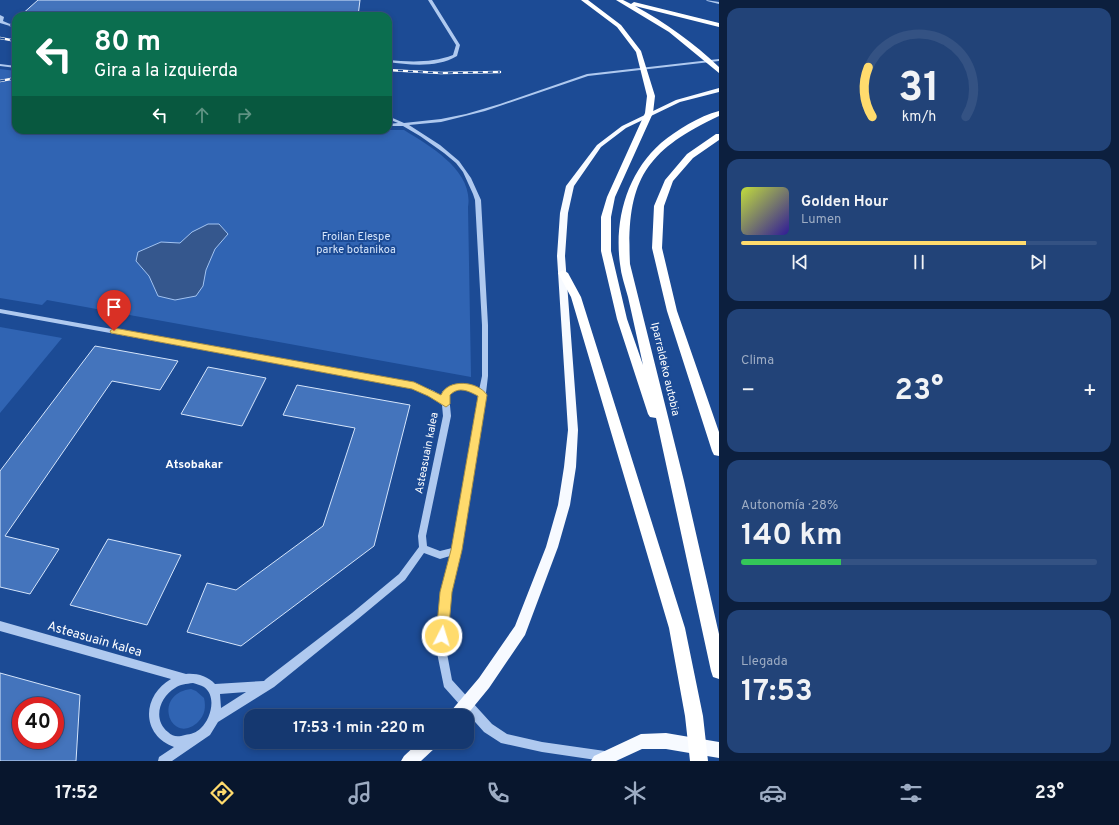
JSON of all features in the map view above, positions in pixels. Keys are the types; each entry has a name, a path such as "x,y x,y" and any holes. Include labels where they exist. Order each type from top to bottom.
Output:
{"highway":[{"path":"584,0 619,26 639,52 651,96 649,113 611,197 606,217 606,251 622,319 677,481"},
{"path":"618,0 719,25"},
{"path":"618,0 664,25 695,49 719,71"},
{"path":"638,0 719,20"},
{"name":"Iparraldeko autobia","path":"719,113 682,131 666,142 644,166 634,183 627,201 623,241 625,264 677,481 719,671"},
{"path":"719,136 690,156 669,180 658,206 657,248 672,311 719,451"},
{"path":"563,273 576,297 677,628 694,716 698,761"}],"main road":[{"path":"462,709 484,683 520,630 552,547 564,506 570,467 573,430 561,256 564,213 570,186 599,146 624,127 678,101 719,90"},
{"path":"603,759 641,742 666,740 719,750"},
{"path":"409,761 423,749"}],"street":[{"path":"392,62 410,64 431,63 455,56 458,45 430,0"},
{"path":"708,0 719,3"},
{"path":"0,16 2,17 1,22 9,26"},
{"path":"392,125 450,119 487,110 575,79 600,72 719,60"},
{"path":"0,62 12,64"},
{"path":"0,65 12,66"},
{"path":"392,118 414,131 453,158 473,184 478,200 486,351 483,395 456,550 446,592 441,648 448,683 488,728 505,739 542,747 573,750 603,759"},
{"name":"Asteasuain kalea","path":"0,311 414,386 431,393 446,404 447,416 422,536 423,548"},
{"path":"446,404 445,394 451,389 460,386 470,388 483,395"},
{"path":"214,718 264,686 355,616 402,577 423,548 434,554 443,556 456,550"},
{"name":"Asteasuain kalea","path":"0,626 183,678 196,677 206,681 214,690"},
{"path":"183,678 167,686 160,695 155,705 154,718 157,728 168,739 176,742 194,739"},
{"path":"163,761 206,731 214,718 217,702 214,690 264,686"}],"green space":[{"name":"Froilan Elespe parke botanikoa","path":"0,69 12,70 12,134 392,134 392,130 404,130 426,144 448,161 464,182 468,194 471,377 47,300 42,305 0,298"},
{"path":"0,327 62,338 0,413"},
{"path":"191,689 196,691 204,698 204,711 198,722 188,728 180,728 173,724 169,717 171,700 179,693"}],"shaded area":[{"path":"208,224 219,224 228,234 215,249 206,270 203,286 196,296 175,300 158,296 149,276 136,261 138,252 161,242 180,243 192,232"}],"building":[{"path":"38,0 360,0 358,12 24,12"},
{"path":"95,346 178,361 160,390 112,381 5,536 59,549 30,594 0,587 0,471"},
{"path":"208,367 266,378 242,426 181,414"},
{"path":"297,385 410,405 374,546 241,646 187,632 207,583 236,590 323,526 355,428 283,415"},
{"path":"108,539 181,555 147,625 70,605"},
{"path":"0,673 80,695 76,761 0,761"}],"railway":[{"path":"0,38 12,40"},
{"path":"392,70 441,73 500,72"},
{"path":"0,81 12,79"}],"district":[{"name":"Atsobakar","path":"194,464"}],"route":[{"path":"114,331 414,386 431,393 446,404 445,394 451,389 460,386 470,388 483,395 456,550 446,592 442,636"}]}
